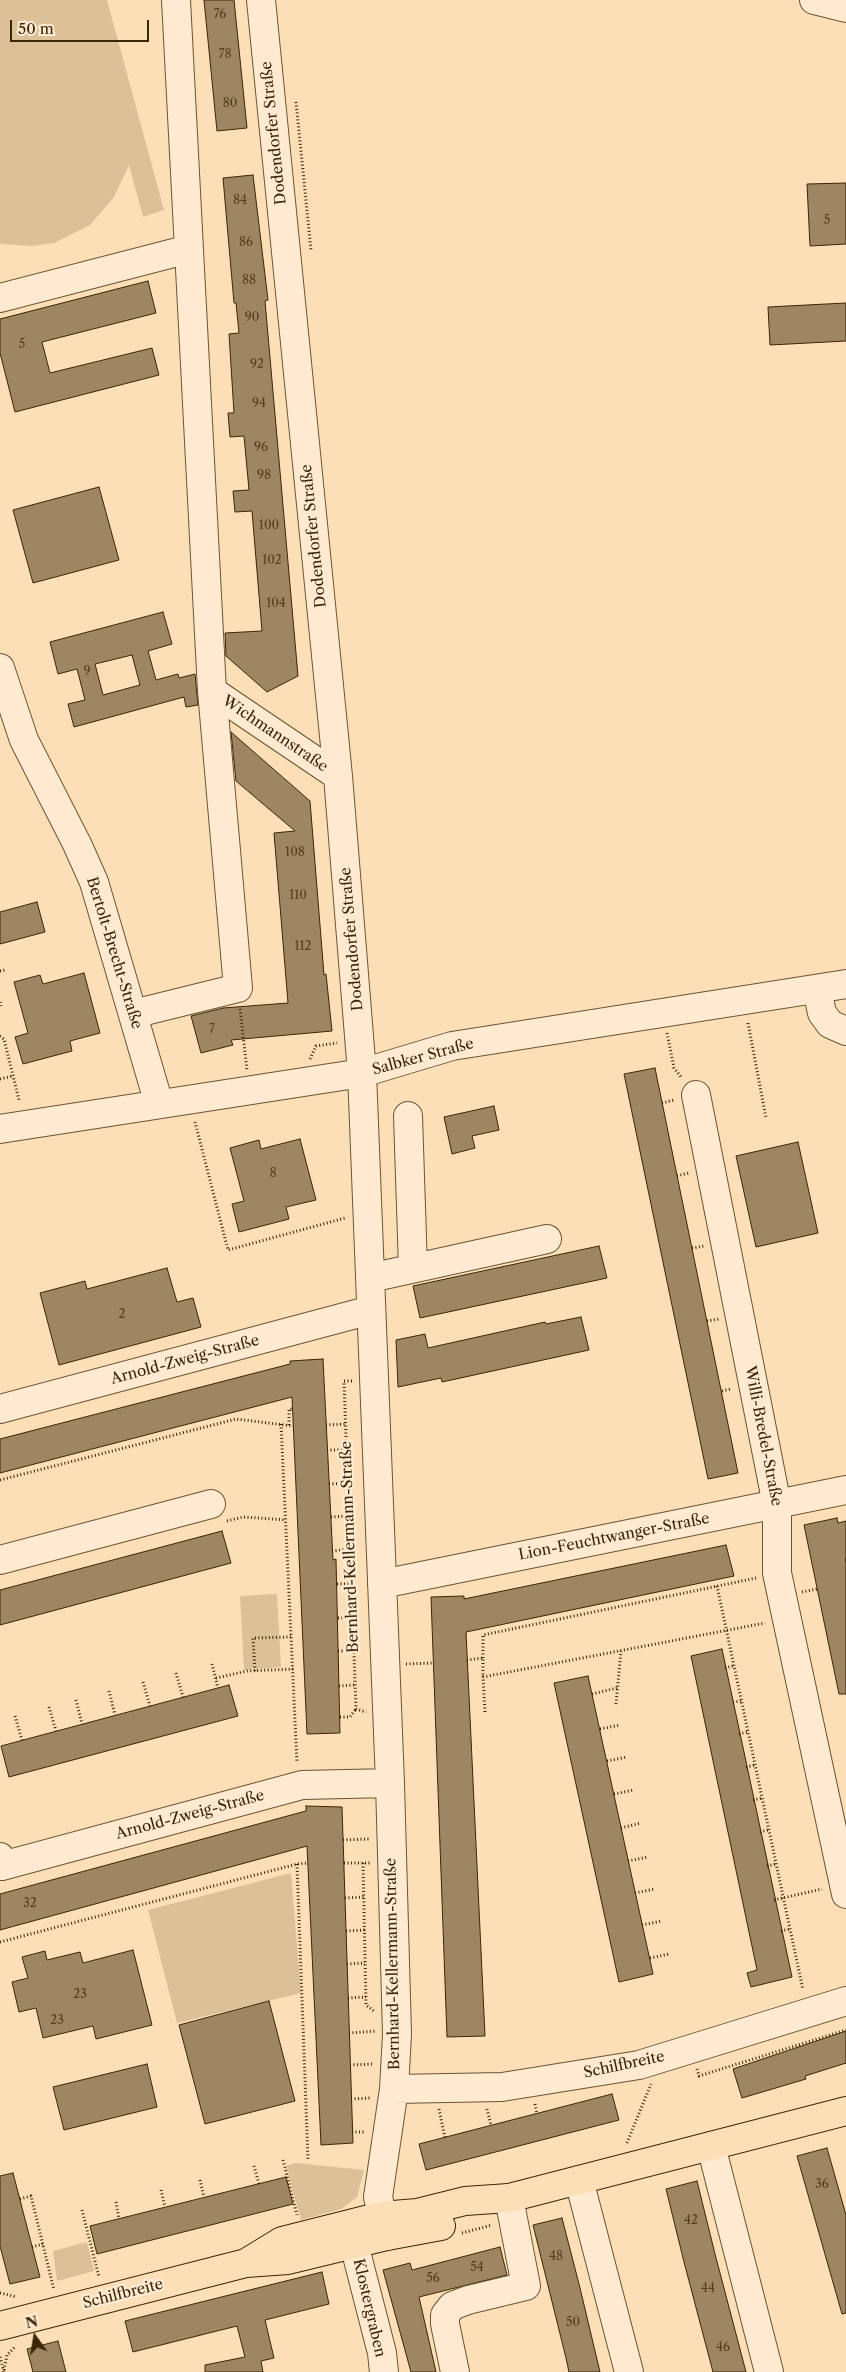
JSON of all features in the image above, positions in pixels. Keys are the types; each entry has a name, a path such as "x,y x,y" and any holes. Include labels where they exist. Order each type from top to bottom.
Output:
{"main road":[{"name":"Schilfbreite","path":"0,2326 246,2263 288,2260 354,2244 384,2226 417,2213 465,2201 509,2198 845,2114"},
{"name":"Schilfbreite","path":"246,2263 282,2241 303,2236 384,2226"}],"street":[{"path":"133,1014 238,988 212,691 176,0"},
{"name":"Dodendorfer Straße","path":"261,0 338,776 362,1073"},
{"path":"814,0 846,8"},
{"path":"0,298 189,249"},
{"name":"Bertolt-Brecht-Straße","path":"0,668 24,740 77,844 94,882 159,1104"},
{"name":"Wichmannstraße","path":"212,691 338,776"},
{"name":"Salbker Straße","path":"0,1129 362,1073 452,1046 846,984"},
{"path":"817,989 822,1013 830,1024 846,1031"},
{"name":"Bernhard-Kellermann-Straße","path":"362,1073 388,1720 397,2034 385,2094 378,2196 384,2226"},
{"name":"Willi-Bredel-Straße","path":"696,1095 777,1505 777,1574 845,1889"},
{"path":"408,1116 413,1268"},
{"path":"370,1278 547,1238"},
{"name":"Arnold-Zweig-Straße","path":"0,1409 371,1310"},
{"name":"Lion-Feuchtwanger-Straße","path":"382,1584 846,1490"},
{"path":"0,1560 211,1504"},
{"name":"Arnold-Zweig-Straße","path":"0,1857 2,1866 298,1786 390,1783"},
{"name":"Schilfbreite","path":"385,2094 502,2087 639,2065 846,2001"},
{"path":"711,2146 769,2372"},
{"path":"579,2180 629,2372"},
{"path":"455,2372 445,2324 445,2315 452,2306 468,2300 526,2286 509,2198"},
{"name":"Klostergraben","path":"354,2244 382,2352 384,2372"}],"path":[{"path":"0,971 5,970"},
{"path":"238,988 248,1075"},
{"path":"748,1019 766,1118"},
{"path":"667,1032 674,1068"},
{"path":"0,1036 4,1039 19,1100"},
{"path":"311,1067 310,1056 316,1046 337,1043"},
{"path":"0,1079 14,1076"},
{"path":"189,1100 228,1250 368,1212"},
{"name":"Bernhard-Kellermann-Straße","path":"356,1709 344,1381 374,1380"},
{"path":"0,1480 236,1419 291,1426 289,1410 292,1409"},
{"path":"281,1424 298,1786"},
{"path":"326,1425 346,1424"},
{"path":"327,1450 346,1450"},
{"path":"329,1484 348,1482"},
{"path":"331,1517 349,1516"},
{"path":"233,1520 243,1517 286,1520"},
{"path":"332,1550 351,1550"},
{"path":"485,1712 483,1635 777,1574"},
{"path":"337,1584 352,1584"},
{"path":"716,1586 808,2013"},
{"path":"338,1618 353,1617"},
{"path":"483,1677 786,1620"},
{"path":"255,1671 253,1638 291,1636"},
{"path":"338,1651 354,1651"},
{"path":"616,1704 621,1651"},
{"path":"467,1660 483,1658"},
{"path":"212,1664 218,1688"},
{"path":"725,1668 733,1666"},
{"path":"216,1678 255,1671 293,1670"},
{"path":"176,1673 183,1697"},
{"path":"143,1682 150,1706"},
{"path":"339,1686 355,1685"},
{"path":"592,1694 617,1688"},
{"path":"108,1691 115,1715"},
{"path":"76,1700 82,1724"},
{"path":"733,1702 741,1701"},
{"path":"49,1707 56,1731"},
{"path":"340,1717 350,1717 356,1709 388,1720"},
{"path":"15,1716 22,1740"},
{"path":"600,1729 620,1725"},
{"path":"739,1734 748,1732"},
{"path":"607,1761 627,1757"},
{"path":"746,1767 754,1765"},
{"path":"614,1794 634,1790"},
{"path":"753,1800 762,1798"},
{"path":"621,1828 641,1823"},
{"path":"760,1832 768,1830"},
{"path":"628,1861 648,1856"},
{"path":"0,1942 297,1864 308,1863"},
{"path":"363,1863 366,2005 381,2017"},
{"path":"297,1864 308,2160"},
{"path":"767,1866 776,1864"},
{"path":"635,1893 655,1889"},
{"path":"774,1900 845,1889"},
{"path":"345,1898 364,1897"},
{"path":"642,1925 662,1921"},
{"path":"781,1931 790,1929"},
{"path":"346,1931 365,1930"},
{"path":"650,1958 669,1954"},
{"path":"347,1964 365,1963"},
{"path":"348,1998 366,1997"},
{"path":"697,2068 699,2076 846,2030"},
{"path":"349,2032 382,2031"},
{"path":"626,2146 661,2058"},
{"path":"350,2065 380,2064"},
{"path":"351,2099 385,2094"},
{"path":"485,2100 491,2125"},
{"path":"438,2102 445,2138"},
{"path":"352,2132 372,2131"},
{"path":"283,2160 303,2236"},
{"path":"254,2166 259,2184"},
{"path":"200,2180 204,2197"},
{"path":"161,2190 165,2207"},
{"path":"20,2199 31,2196 54,2290"},
{"path":"116,2202 120,2219"},
{"path":"82,2210 99,2277"},
{"path":"32,2247 43,2244"},
{"path":"0,2293 11,2297 23,2297"},
{"path":"4,2371 7,2354 19,2344"},
{"path":"0,2357 4,2371"}],"shaded area":[{"path":"0,0 107,0 164,210 143,217 129,165 114,197 90,225 54,243 33,246 0,244"},
{"path":"277,1594 281,1667 244,1670 240,1596"},
{"path":"291,1873 301,1993 177,2023 148,1910"},
{"path":"296,2163 364,2170 357,2197 341,2209 301,2220 286,2166"},
{"path":"87,2242 94,2271 57,2281 53,2251"}],"building":[{"path":"204,0 234,0 247,128 217,131"},
{"path":"253,175 268,300 265,301 298,676 267,692 226,656 225,633 262,631 252,511 235,512 233,491 249,490 244,436 230,437 228,413 234,413 229,334 239,333 236,303 234,303 223,178"},
{"path":"846,183 846,244 810,246 807,184"},
{"path":"148,281 156,313 42,342 50,373 152,348 159,375 15,412 0,353 0,319"},
{"path":"846,303 846,341 770,345 768,307"},
{"path":"99,487 119,560 33,583 13,510"},
{"path":"163,612 172,644 148,651 156,680 178,674 179,678 195,674 198,705 186,707 184,697 74,727 68,704 85,700 77,669 58,674 50,642","holes":["132,655 140,685 103,695 95,664"]},
{"path":"231,732 310,801 324,975 326,974 332,1031 231,1040 233,1045 201,1053 191,1016 223,1008 288,1003 274,833 295,831 236,781"},
{"path":"37,902 45,932 0,944 0,912"},
{"path":"84,973 100,1033 70,1041 72,1051 23,1064 15,1037 28,1033 14,982 40,975 43,984"},
{"path":"655,1068 738,1473 708,1479 624,1074"},
{"path":"494,1106 499,1130 472,1136 475,1148 452,1154 444,1117"},
{"path":"300,1139 316,1200 286,1207 289,1219 239,1232 232,1204 244,1201 230,1148 259,1140 261,1149"},
{"path":"798,1142 818,1233 756,1247 736,1156"},
{"path":"599,1246 607,1278 420,1318 413,1286"},
{"path":"167,1268 177,1302 193,1298 201,1327 59,1365 40,1293 85,1281 87,1289"},
{"path":"581,1317 589,1350 442,1382 441,1378 398,1387 396,1340 425,1334 428,1348 545,1322 546,1324"},
{"path":"323,1359 333,1560 336,1559 340,1733 307,1734 292,1397 0,1473 0,1439 290,1364 290,1361"},
{"path":"837,1518 838,1523 846,1521 846,1694 839,1694 804,1525"},
{"path":"222,1531 231,1563 0,1625 0,1590"},
{"path":"726,1545 734,1576 466,1632 485,2036 447,2037 431,1597 464,1596 464,1599"},
{"path":"722,1649 792,1977 751,1987 747,1973 757,1970 691,1656"},
{"path":"588,1676 653,1974 619,1982 554,1683"},
{"path":"229,1685 238,1716 9,1777 1,1746"},
{"path":"306,1806 342,1807 353,2143 321,2145 307,1846 0,1930 0,1894 306,1811"},
{"path":"133,1950 152,2025 96,2039 93,2026 43,2038 36,2008 19,2012 12,1982 28,1978 22,1957 45,1951 47,1960 80,1952 83,1963"},
{"path":"269,2001 295,2101 205,2124 179,2025"},
{"path":"846,2031 846,2063 805,2076 806,2079 742,2098 733,2069"},
{"path":"147,2064 157,2107 64,2130 53,2087"},
{"path":"612,2094 619,2120 426,2170 419,2144"},
{"path":"827,2148 846,2215 846,2313 842,2314 797,2156"},
{"path":"13,2173 40,2277 10,2284 0,2246 0,2176"},
{"path":"286,2177 293,2204 97,2254 90,2226"},
{"path":"697,2181 746,2372 713,2372 684,2262 666,2189"},
{"path":"562,2218 600,2372 569,2372 533,2225"},
{"path":"500,2247 507,2275 419,2297 436,2372 411,2372 383,2270 410,2263 412,2270"},
{"path":"322,2272 329,2304 265,2320 274,2358 261,2361 263,2372 205,2372 205,2365 245,2357 237,2326 133,2352 125,2321"},
{"path":"58,2341 66,2372 33,2372 27,2349"}]}
